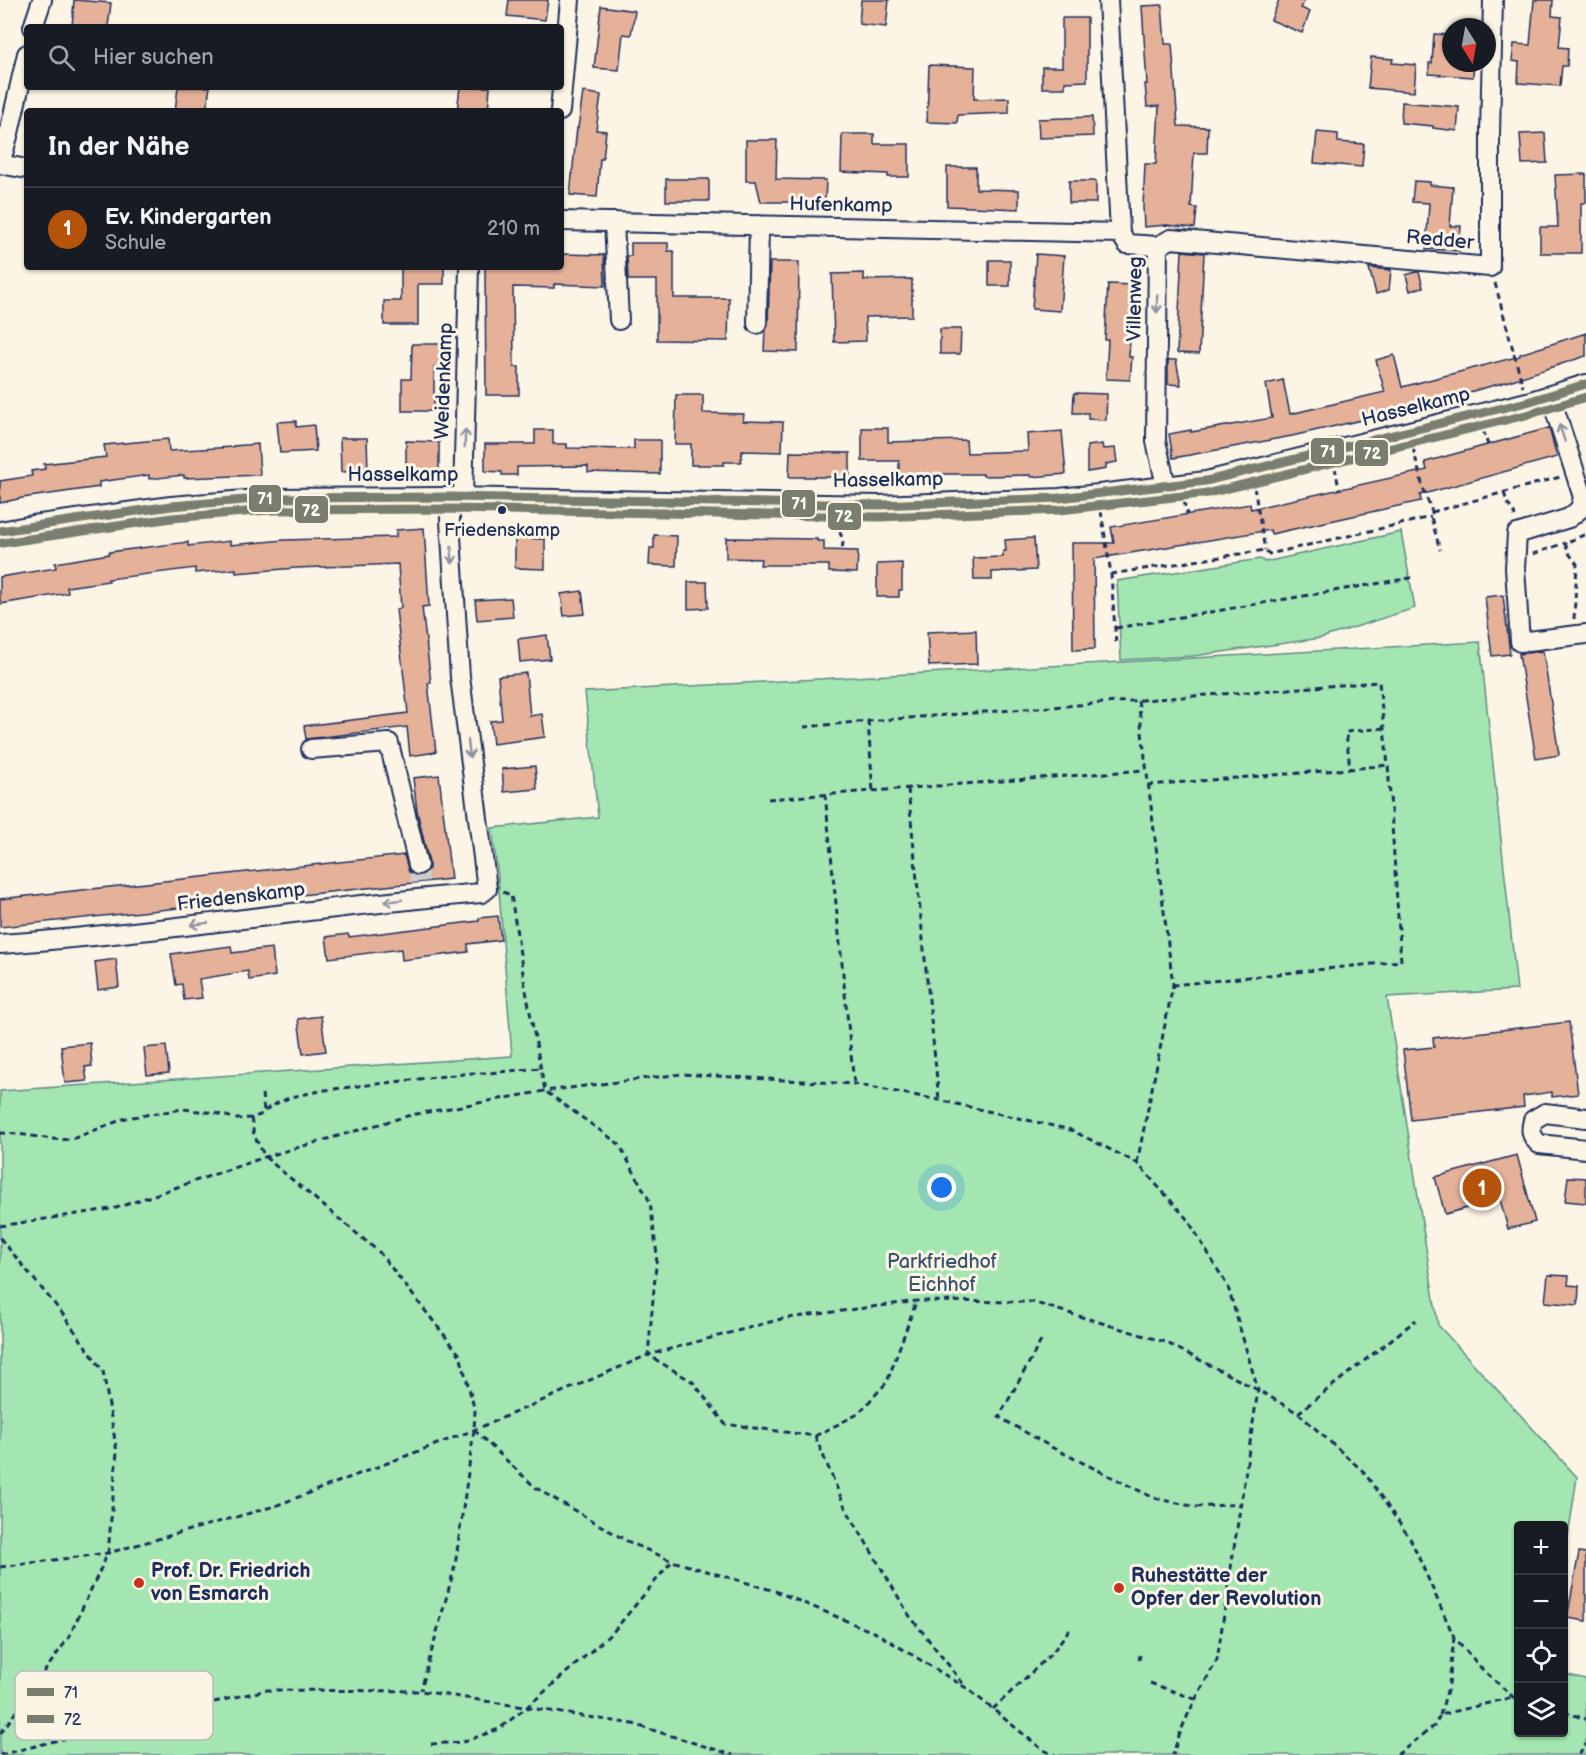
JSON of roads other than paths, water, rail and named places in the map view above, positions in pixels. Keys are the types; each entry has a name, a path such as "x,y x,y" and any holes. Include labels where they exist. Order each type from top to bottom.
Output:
{"street":[{"path":"34,24 42,0"},
{"path":"564,67 570,0"},
{"name":"Villenweg","path":"1108,0 1120,234 1127,244 1158,246 1156,441 1166,486"},
{"name":"Redder","path":"1158,246 1171,239 1490,267 1493,0"},
{"path":"24,67 0,164 24,168"},
{"path":"560,108 562,90"},
{"name":"Hufenkamp","path":"564,221 1120,234"},
{"path":"614,222 619,320"},
{"path":"757,324 759,225"},
{"name":"Weidenkamp","path":"457,497 469,270"},
{"name":"Hasselkamp","path":"0,531 171,506 268,498 457,497 879,505 1059,498 1206,482 1527,402 1586,384"},
{"path":"1550,395 1583,497 1580,509 1569,518 1517,534 1515,568 1520,642 1579,635"},
{"name":"Friedenskamp","path":"0,944 84,938 420,882 482,893 487,890 460,677 450,521 457,497"},
{"path":"311,749 389,743 420,882"},
{"path":"1586,1118 1545,1113 1533,1120 1530,1131 1539,1144 1586,1149"}],"tunnel":[{"path":"418,865 420,882"}],"place":[{"name":"Friedenskamp","path":"502,510"},
{"name":"Ev. Kindergarten","path":"1482,1188"},
{"name":"Prof. Dr. Friedrich von Esmarch","path":"139,1583"},
{"name":"Ruhestätte der Opfer der Revolution","path":"1119,1588"}],"park label":[{"name":"Parkfriedhof Eichhof","path":"942,1274"}]}
